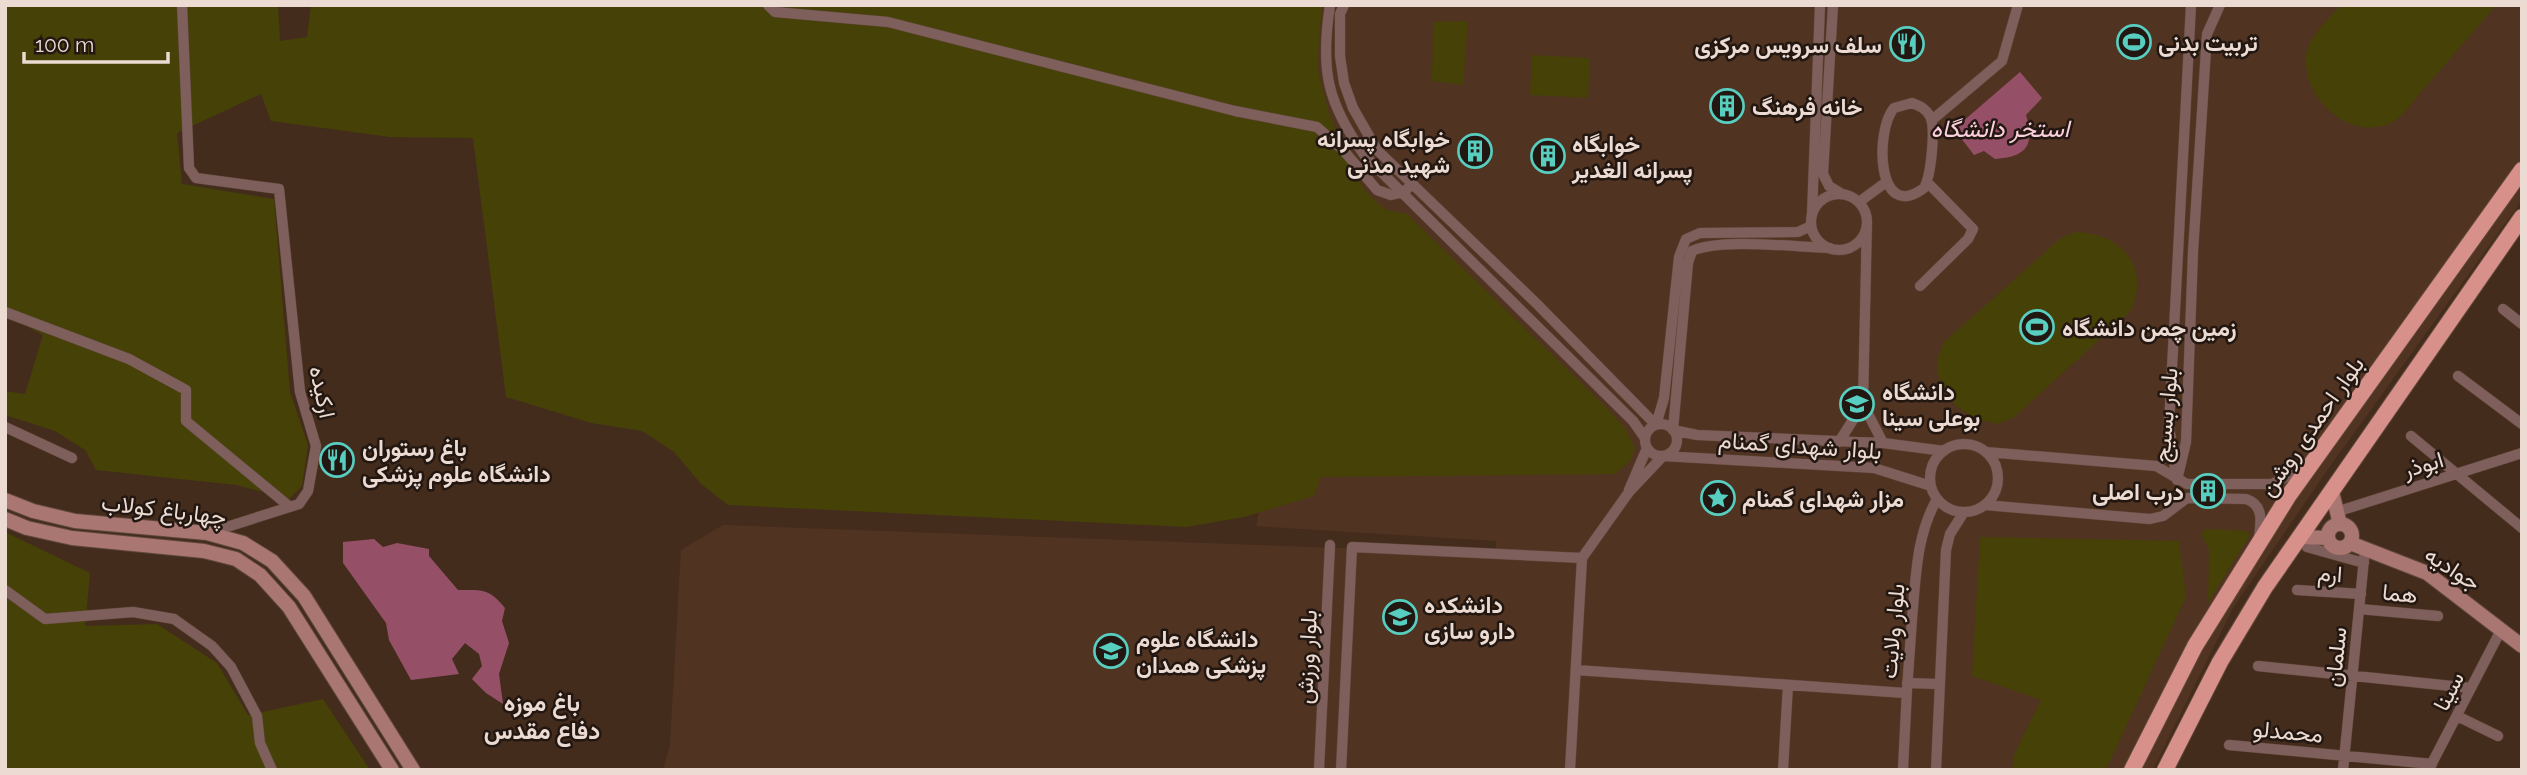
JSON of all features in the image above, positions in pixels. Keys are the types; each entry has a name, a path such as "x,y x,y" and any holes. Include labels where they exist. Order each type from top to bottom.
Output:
{"highway":[{"name":"بلوار احمدی روشن","path":"2157,721 2195,646 2259,542 2496,202 2522,170"},
{"path":"2167,770 2178,742 2226,651 2304,542 2332,492 2522,217"},
{"path":"2435,292 2453,292 2459,296 2458,310"},
{"path":"2132,770 2157,721"},
{"path":"2139,770 2157,721"}],"main road":[{"path":"2332,492 2338,518 2349,529 2350,543"},
{"name":"چهارباغ کولاب","path":"5,500 33,511 75,521 207,533 243,543 272,561 304,596 413,770"},
{"path":"2304,542 2328,538 2338,518"},
{"name":"چهارباغ کولاب","path":"5,519 27,528 72,538 204,551 236,559 260,575 289,607 392,770"},
{"name":"جوادیه","path":"2328,538 2330,543 2340,548 2350,543 2365,556 2427,573 2522,646"}],"street":[{"name":"ارکیده","path":"182,5 189,169 197,177 279,189 300,392 316,446 309,491 299,504 290,507"},
{"path":"768,5 775,12 888,22 1236,111 1317,127 1344,151 1377,190 1391,195 1408,188"},
{"path":"1330,5 1325,54 1329,89 1342,124 1365,156 1408,188 1656,425"},
{"path":"1343,5 1340,14 1340,56 1353,108 1377,150 1408,188 1633,421 1654,455 1663,456"},
{"path":"1820,5 1811,226 1817,240 1830,248"},
{"path":"1833,5 1823,174 1829,186 1859,202 1867,220 1863,404 1883,443"},
{"path":"1932,120 2002,61 2018,5"},
{"name":"بلوار بسیج","path":"2177,480 2169,425 2191,5"},
{"name":"بلوار بسیج","path":"2177,480 2186,442 2193,252 2207,34 2220,5"},
{"path":"1912,103 1923,108 1932,120 1927,182 1918,192 1904,194 1892,190 1885,183 1882,173 1888,114 1902,104 1912,103"},
{"path":"1920,286 1968,239 1973,229 1927,182"},
{"path":"1859,202 1885,183"},
{"path":"1812,214 1823,198 1842,194"},
{"path":"1570,770 1582,558 1629,492 1663,456 1675,448 1676,439 1672,430 1688,262 1692,251 1701,247 1743,245 1839,250 1856,244 1866,229 1867,220"},
{"path":"1656,425 1664,398 1679,257 1686,239 1700,233 1798,232 1811,226"},
{"path":"2503,309 2522,324"},
{"path":"5,312 129,359 170,379 186,390 186,421 290,507"},
{"path":"2458,376 2522,424"},
{"path":"1839,442 1863,404"},
{"path":"1629,492 1649,430 1656,425 1665,425 1672,430"},
{"path":"5,428 72,458"},
{"name":"بلوار شهدای گمنام","path":"1672,430 1697,435 1883,443 1944,451"},
{"path":"2411,436 2522,528"},
{"path":"2259,542 2259,510 2253,501 2246,499 2187,498 2163,516 2150,519 1984,505 1964,512 1945,506 1937,499 1931,486 1931,470 1944,451 1968,444 1986,452 2156,466 2165,469 2177,480 2228,485 2272,484 2297,473 2319,453"},
{"path":"1984,505 1994,494 1998,483 1997,472 1986,452"},
{"name":"ابوذر","path":"2338,518 2522,453"},
{"name":"بلوار شهدای گمنام","path":"1663,456 1874,468 1931,486"},
{"name":"بلوار ولایت","path":"1903,770 1906,687 1919,546 1925,521 1937,499"},
{"path":"207,533 290,507"},
{"name":"بلوار ولایت","path":"1936,770 1946,550 1950,534 1964,512"},
{"path":"2304,542 2365,556"},
{"name":"بلوار ورزش","path":"1318,770 1331,545"},
{"name":"بلوار ورزش","path":"1341,770 1352,547 1582,558"},
{"name":"سلمان","path":"2343,770 2365,556"},
{"path":"5,590 37,616 56,619 133,612 174,619 212,646 231,667 257,716 260,743 272,770"},
{"name":"ارم","path":"2297,590 2361,594"},
{"name":"هما","path":"2359,609 2438,616"},
{"name":"سینا","path":"2430,767 2501,630"},
{"path":"2258,666 2471,688"},
{"path":"1576,670 1788,685 1906,687 1938,684"},
{"path":"1783,770 1788,685"},
{"path":"2457,716 2498,736"},
{"name":"محمدلو","path":"2228,745 2430,767"}],"shaded area":[{"path":"5,5 278,5 280,41 307,37 311,5 1322,5 1317,67 1328,109 1344,151 1365,191 1386,210 1407,214 1603,404 1625,428 1635,448 1630,461 1615,474 1321,477 1314,496 1244,517 1186,527 728,505 701,484 674,452 642,431 591,423 506,397 473,138 390,137 271,121 261,94 177,133 182,184 274,199 290,392 308,445 302,486 289,499 236,485 96,470 85,450 55,431 5,415 5,391 25,394 43,335 5,315"},
{"name":"دانشگاه بوعلی سینا","path":"1131,5 2522,5 2522,200 2326,472 2233,608 2153,770 663,770 670,745 681,550 723,525 1496,554 1496,541 1256,526 1269,463"},
{"path":"2341,5 2496,5 2405,112 2393,122 2378,127 2362,127 2333,114 2322,103 2307,74 2306,58 2310,43"},
{"path":"1468,21 1463,85 1432,81 1433,22"},
{"path":"1532,55 1590,58 1588,98 1530,95"},
{"name":"زمین چمن دانشگاه","path":"2075,232 2106,239 2128,256 2137,281 2136,296 2130,312 2014,417 1998,424 1975,419 1956,406 1944,391 1937,371 1938,357 1944,342 2061,238"},
{"path":"2206,529 2247,531 2250,535 2208,603 2209,550 2201,534"},
{"path":"5,532 90,573 85,626 157,624 217,663 248,715 323,699 370,770 5,770"},
{"path":"1980,537 2179,541 2186,597 2106,770 2012,770 2014,755 2041,700 1972,676"}],"water":[{"name":"استخر دانشگاه","path":"2020,72 2042,98 2026,115 2029,142 2026,148 2015,156 2006,158 1995,159 1984,151 1974,155 1954,129"},
{"path":"374,539 383,547 397,543 429,549 429,556 458,590 484,592 505,608 502,621 509,643 499,674 503,704 486,693 472,679 482,666 479,654 465,643 452,659 459,674 411,680 389,640 386,623 343,563 343,542"}],"place":[{"name":"تربیت بدنی","path":"2134,42"},
{"name":"سلف سرویس مرکزی","path":"1907,44"},
{"name":"خانه فرهنگ","path":"1727,106"},
{"name":"خوابگاه پسرانه شهید مدنی","path":"1475,151"},
{"name":"خوابگاه پسرانه الغدیر","path":"1548,156"},
{"name":"زمین چمن دانشگاه","path":"2037,327"},
{"name":"دانشگاه بوعلی سینا","path":"1857,404"},
{"name":"باغ رستوران دانشگاه علوم پزشکی","path":"337,460"},
{"name":"درب اصلی","path":"2208,491"},
{"name":"مزار شهدای گمنام","path":"1718,498"},
{"name":"دانشکده دارو سازی","path":"1400,617"},
{"name":"دانشگاه علوم پزشکی همدان","path":"1111,651"}],"district":[{"name":"باغ موزه دفاع مقدس","path":"542,716"}]}
